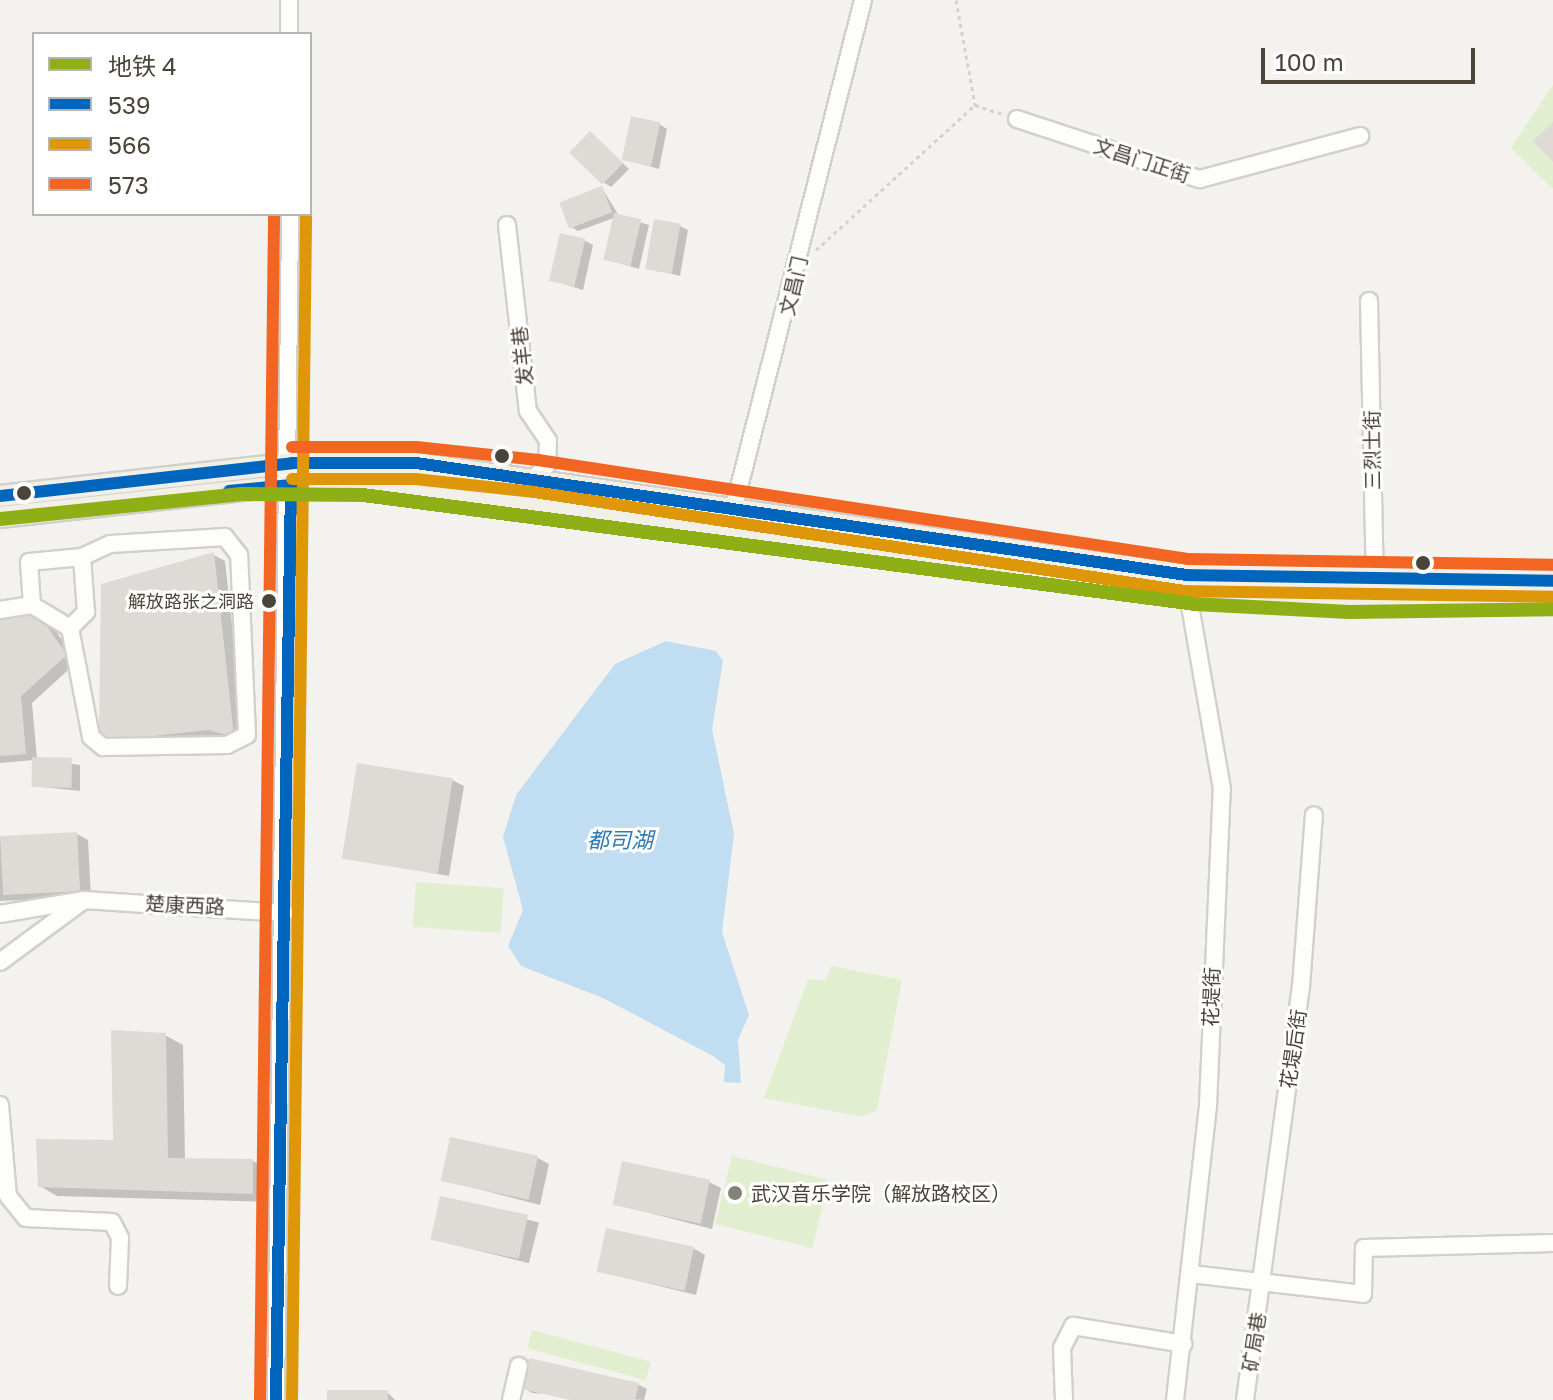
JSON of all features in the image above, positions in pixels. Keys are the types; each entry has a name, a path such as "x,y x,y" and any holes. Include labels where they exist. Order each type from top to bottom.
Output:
{"main road":[{"path":"0,496 292,463 416,463 536,476 1187,575 1375,590 1553,599"},
{"path":"0,517 291,485 463,487 1188,594 1375,590 1553,581"}],"street":[{"path":"289,0 289,32"},
{"name":"文昌门","path":"734,507 796,274 843,63 863,0"},
{"name":"文昌门正街","path":"1017,119 1200,179 1360,136"},
{"path":"276,1400 292,463 290,216"},
{"name":"发羊巷","path":"507,225 528,411 548,441 547,465 536,476"},
{"name":"三烈士街","path":"1369,301 1375,590"},
{"path":"0,610 32,605 70,628 91,737 103,747 227,745 247,735 239,555 225,537 110,544 82,557 29,562 32,605"},
{"path":"70,628 91,611 82,557"},
{"name":"花堤街","path":"1175,1400 1184,1344 1208,1105 1222,789 1188,594"},
{"name":"花堤后街","path":"1264,1283 1301,987 1314,815"},
{"path":"0,962 84,900"},
{"name":"楚康西路","path":"0,914 84,900 285,913"},
{"path":"0,1105 8,1196 26,1218 112,1222 120,1238 118,1286"},
{"path":"1191,1274 1363,1294 1364,1248 1553,1243"},
{"name":"矿局巷","path":"1245,1400 1264,1283"},
{"path":"1064,1400 1062,1348 1073,1326 1184,1344"},
{"path":"511,1400 519,1366"}],"path":[{"path":"956,0 975,105"},
{"path":"975,105 1017,119"},
{"path":"796,274 905,161 975,105"}],"green space":[{"path":"1553,85 1553,189 1511,148"},
{"path":"416,882 504,888 501,933 413,927"},
{"path":"832,966 902,980 877,1110 862,1117 764,1098 808,979 825,981"},
{"path":"732,1156 829,1180 812,1248 715,1224"},
{"path":"532,1330 651,1362 646,1380 527,1348"}],"water":[{"name":"都司湖","path":"666,641 716,651 723,661 712,729 734,834 722,932 749,1015 738,1040 741,1083 724,1082 725,1065 713,1056 603,998 521,966 508,946 523,910 503,837 516,795 615,664"}],"building":[{"path":"631,116 660,122 651,166 622,160"},
{"path":"1553,122 1553,162 1533,141"},
{"path":"590,131 623,163 602,185 569,153"},
{"path":"602,186 612,212 569,229 559,202"},
{"path":"614,213 641,219 630,266 603,260"},
{"path":"654,219 681,224 672,274 645,269"},
{"path":"560,233 585,239 574,287 549,281"},
{"path":"214,552 234,737 208,730 106,741 99,731 101,584"},
{"path":"37,612 67,655 21,696 26,754 0,756 0,616"},
{"path":"32,757 72,758 71,788 31,787"},
{"path":"357,763 453,778 438,874 342,859"},
{"path":"77,832 80,891 3,895 0,836"},
{"path":"111,1030 166,1033 168,1158 253,1159 253,1194 38,1187 36,1139 113,1140"},
{"path":"450,1137 538,1156 529,1200 441,1181"},
{"path":"622,1161 710,1180 701,1224 613,1205"},
{"path":"440,1196 528,1215 519,1259 431,1240"},
{"path":"606,1228 694,1247 685,1291 597,1272"},
{"path":"529,1358 639,1383 635,1400 570,1400 522,1389"},
{"path":"327,1390 388,1390 388,1400 327,1400"}],"metro line":[{"name":"4","path":"0,519 242,494 363,495 1195,604 1349,612 1553,609"}],"transit line":[{"name":"573","path":"260,1400 274,216"},
{"name":"566","path":"292,1400 306,216"},
{"name":"573","path":"292,447 416,447 538,460 1188,559 1553,565"},
{"name":"539","path":"0,496 292,463 416,463 1187,575 1553,581"},
{"name":"566","path":"292,479 415,479 534,492 1185,591 1553,597"},
{"name":"539","path":"229,491 291,485 276,1400"}],"place":[{"name":"解放路张之洞路","path":"269,601"},
{"name":"武汉音乐学院（解放路校区）","path":"735,1193"}]}
